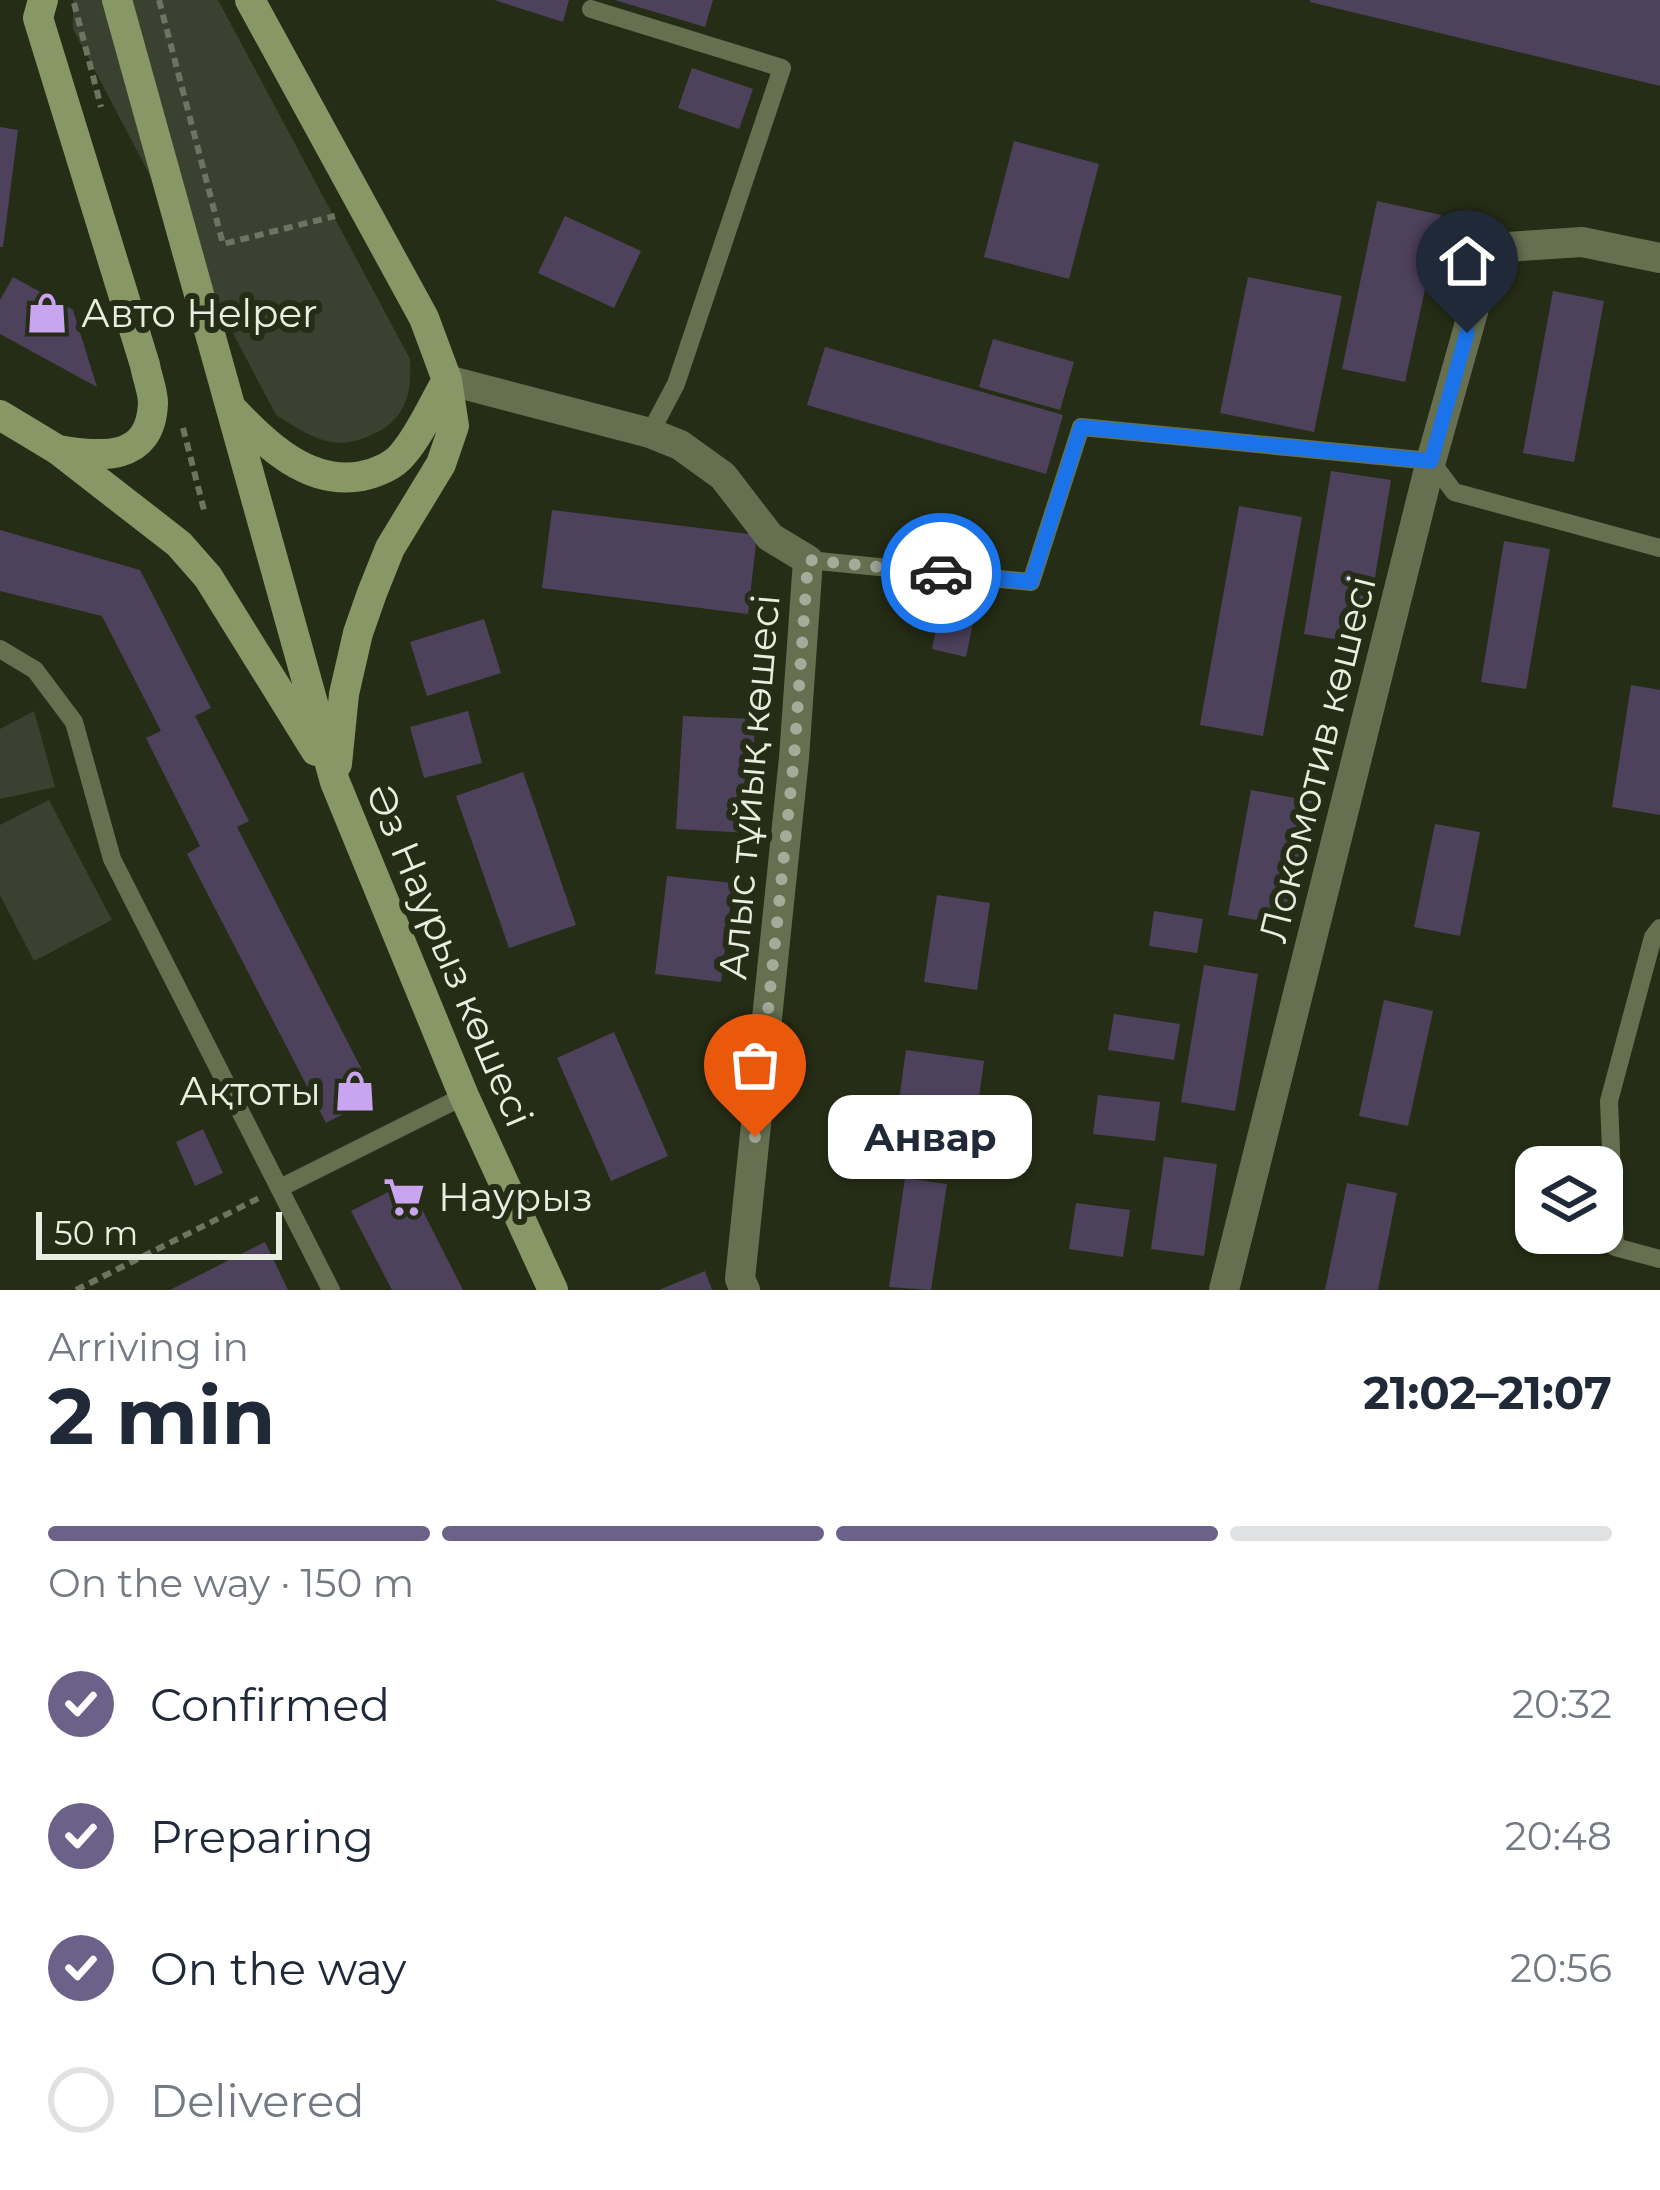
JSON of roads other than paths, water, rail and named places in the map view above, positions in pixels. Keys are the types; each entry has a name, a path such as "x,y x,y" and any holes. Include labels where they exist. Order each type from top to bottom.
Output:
{"street":[{"path":"43,0 38,18 153,402 146,432 132,447 101,457 58,450"},
{"path":"117,0 335,782"},
{"path":"250,0 424,318 447,380 454,426 441,464 390,548 358,633 344,694 335,782"},
{"name":"Локомотив көшесі","path":"1224,1290 1431,461 1491,248 1582,242 1660,258"},
{"path":"230,407 280,453 318,476 345,479 373,474 401,458 447,380"},
{"name":"Алыс тұйық көшесі","path":"447,380 680,445 723,476 770,537 808,560 794,758 740,1279 745,1290"},
{"path":"0,415 58,450 179,544 208,577 335,782"},
{"name":"Әз Наурыз көшесі","path":"335,782 464,1096 553,1290"}],"lane":[{"path":"591,9 782,68 676,384 650,433"},
{"path":"808,560 1031,582 1081,427 1431,461 1454,492 1660,548"},
{"path":"0,649 35,670 74,722 112,859 331,1290"},
{"path":"1660,928 1653,937 1609,1101 1615,1247 1660,1259"},
{"path":"280,1188 464,1096"}],"place":[{"name":"Авто Helper","path":"47,313"},
{"name":"Ақтоты","path":"355,1091"},
{"name":"Анвар","path":"755,1137"},
{"name":"Наурыз","path":"404,1197"}]}
